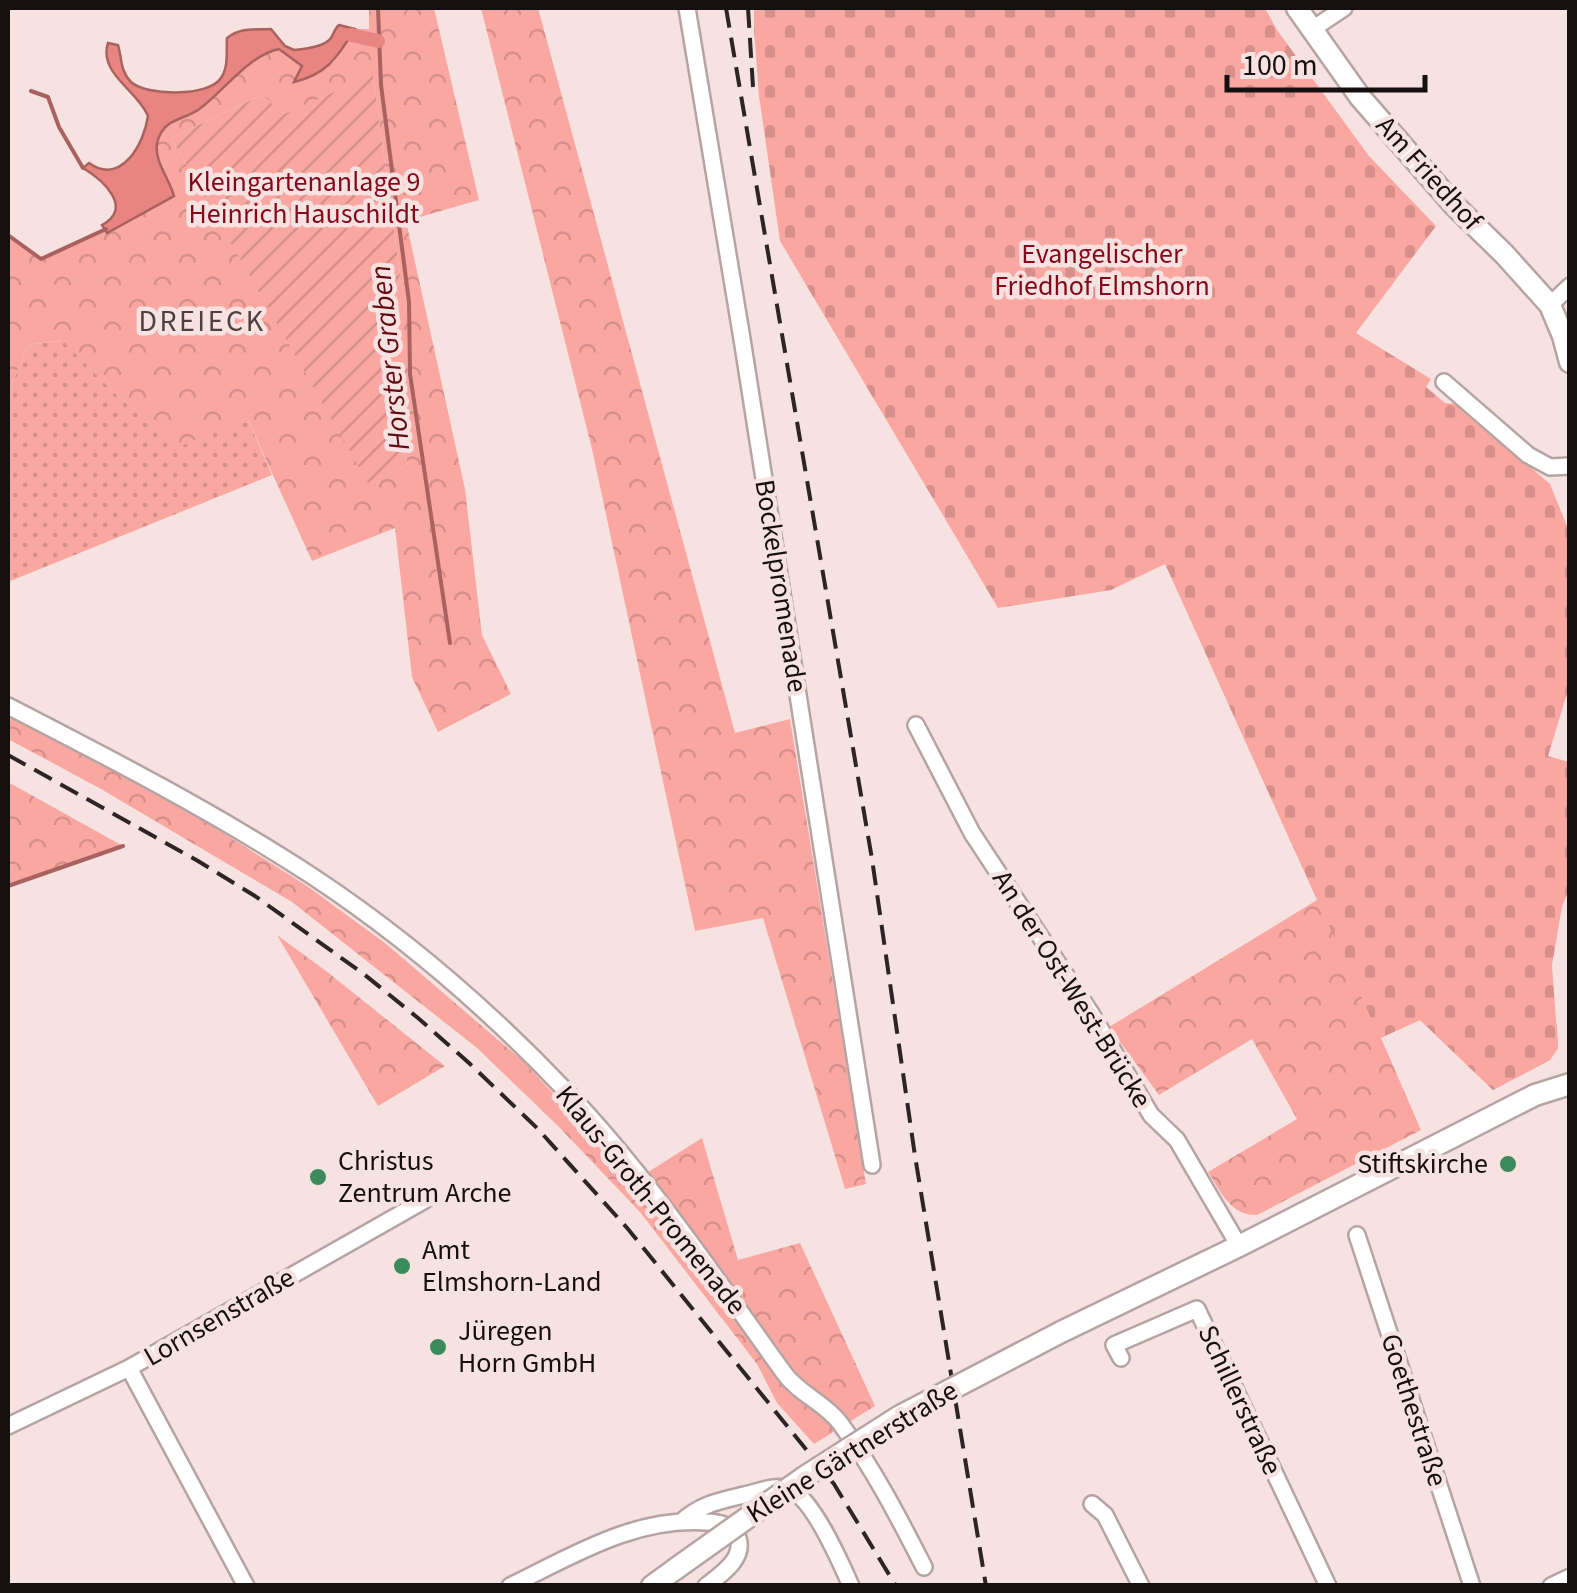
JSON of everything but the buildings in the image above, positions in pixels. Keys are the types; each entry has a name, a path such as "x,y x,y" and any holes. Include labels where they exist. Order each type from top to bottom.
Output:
{"main road":[{"name":"Am Friedhof","path":"1298,8 1372,112 1550,305 1570,362"},
{"path":"1239,1246 1535,1095 1570,1084"},
{"name":"Kleine Gärtnerstraße","path":"652,1586 806,1476 900,1416 1239,1246"}],"street":[{"name":"Bockelpromenade","path":"687,8 872,1165"},
{"path":"1311,30 1344,8"},
{"path":"1550,305 1570,286"},
{"path":"1444,382 1528,455 1550,467 1570,466"},
{"name":"Klaus-Groth-Promenade","path":"8,706 208,811 314,877 490,1016 569,1094 621,1153 792,1385 837,1419 888,1496 924,1567"},
{"name":"An der Ost-West-Brücke","path":"916,724 972,834 1092,1015 1150,1115 1177,1140 1239,1246"},
{"name":"Lornsenstraße","path":"8,1426 130,1368 425,1200"},
{"name":"Goethestraße","path":"1357,1235 1472,1586"},
{"name":"Schillerstraße","path":"1121,1358 1114,1345 1197,1309 1328,1586"},
{"path":"130,1368 246,1586"},
{"path":"681,1522 694,1510 717,1500 786,1488 796,1492 826,1532 851,1586"},
{"path":"725,1526 742,1496"},
{"path":"1092,1504 1106,1515 1141,1586"},
{"path":"510,1586 618,1535 662,1523 713,1522 736,1532 738,1554 706,1586"},
{"path":"1552,1586 1570,1577"}],"green space":[{"path":"369,8 434,8 479,200 406,221 465,489 482,635 511,694 438,732 412,677 395,528 312,561 247,418 179,447 118,396 62,340 28,345 8,393 8,235 41,259 106,229 107,233 174,196 157,149 158,138 167,126 198,110 268,52 279,48 302,66 319,72 334,62 355,29 369,29","holes":["373,76 400,274 384,378 408,465 369,482 171,138 262,95 284,114"]},
{"path":"481,8 538,8 735,733 790,719 866,1184 845,1189 763,918 695,931 592,449"},
{"name":"Evangelischer Friedhof Elmshorn","path":"754,8 1265,8 1369,156 1436,226 1356,333 1431,379 1426,387 1445,403 1458,404 1550,484 1569,531 1569,687 1548,756 1569,762 1570,886 1562,907 1552,965 1558,1048 1550,1060 1493,1090 1420,1020 1380,1038 1165,564 1111,590 998,608 780,241 759,96"},
{"name":"Kleingartenanlage 9 Heinrich Hauschildt","path":"373,75 400,274 384,378 408,465 368,483 171,138 262,95 284,114"},
{"path":"63,340 118,396 179,446 247,418 272,475 8,582 8,393 28,345"},
{"path":"1208,659 1557,1025 1558,1048 1550,1060 1493,1090 1420,1020 1381,1038 1421,1130 1257,1215 1233,1207 1208,1172 1297,1119 1252,1039 1159,1095 1109,1027 1317,900"},
{"path":"8,716 204,821 307,886 385,943 524,1062 634,1181 702,1138 738,1260 800,1243 875,1406 814,1444 777,1403 757,1364 640,1212 477,1048 292,902 8,739"},
{"path":"8,782 123,846 8,886"},
{"path":"277,935 326,971 445,1066 378,1106"}],"shaded area":[{"path":"339,25 355,29 324,69 294,82 302,66 279,49 257,58 198,110 167,126 158,138 157,150 174,196 107,233 102,225 111,218 115,203 106,187 83,168 89,163 101,169 121,166 142,138 148,116 109,64 108,43 118,45 125,73 139,87 163,92 191,91 204,89 221,78 227,38 237,32 271,29 285,46 294,50 324,44"}],"waterway":[{"name":"Horster Graben","path":"378,8 381,85 409,302 410,374 450,643"},
{"path":"351,35 378,41"},
{"path":"31,91 48,97 59,127 83,168"},
{"path":"8,235 41,259 106,229"},
{"path":"8,886 123,846"}],"railway":[{"path":"726,8 872,859 915,1156 986,1586"},
{"path":"748,8 753,87"},
{"path":"8,755 255,896 365,975 469,1063 537,1128 628,1229 834,1484 896,1586"}],"place":[{"name":"Stiftskirche","path":"1508,1164"},
{"name":"Christus Zentrum Arche","path":"318,1177"},
{"name":"Amt Elmshorn-Land","path":"402,1266"},
{"name":"Jüregen Horn GmbH","path":"438,1347"}],"district":[{"name":"DREIECK","path":"202,321"}]}
